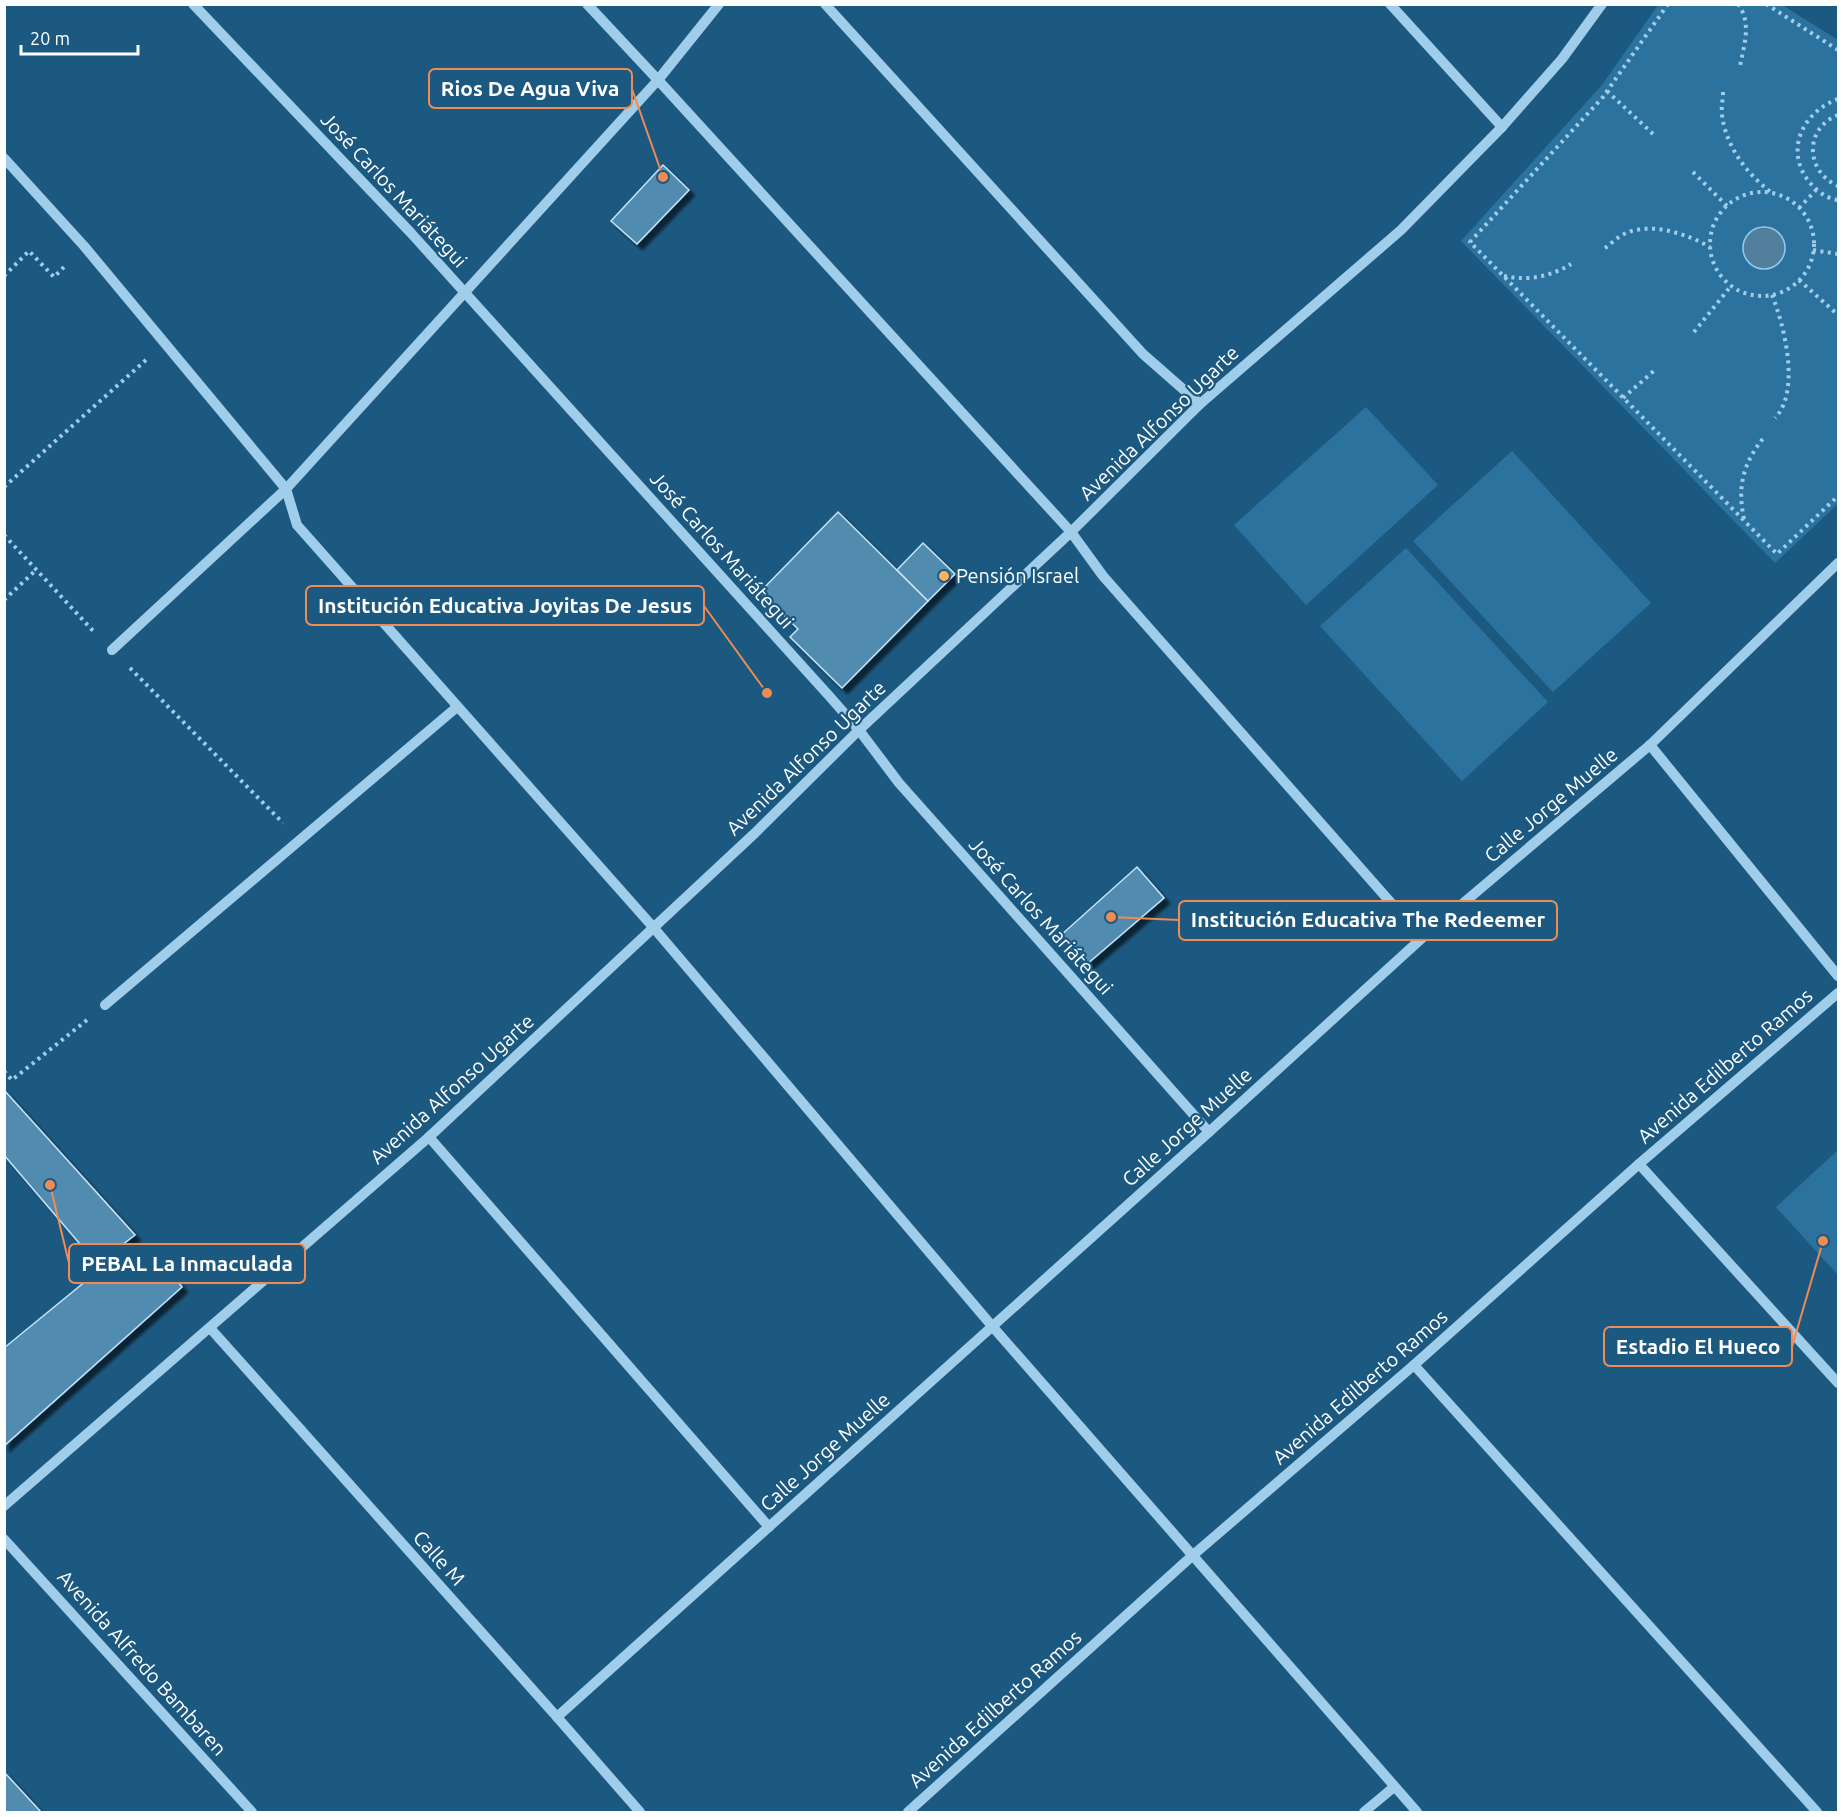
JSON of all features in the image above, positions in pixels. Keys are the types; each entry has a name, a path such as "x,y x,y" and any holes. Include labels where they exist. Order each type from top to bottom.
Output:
{"street":[{"name":"José Carlos Mariátegui","path":"194,4 464,291 859,729 899,783 1209,1132"},
{"path":"587,4 1071,532 1103,576 1422,938"},
{"path":"112,650 286,489 658,80 719,4"},
{"path":"825,4 1143,354 1200,404"},
{"path":"1390,4 1502,127"},
{"name":"Avenida Alfonso Ugarte","path":"4,1506 429,1137 755,833 859,729 1071,532 1200,404 1401,230 1502,127 1562,59 1602,4"},
{"path":"4,158 84,246 286,489 297,525 653,927 992,1326 1417,1812"},
{"name":"Calle Jorge Muelle","path":"557,1717 1422,938 1650,745 1839,563"},
{"path":"105,1005 457,707"},
{"path":"1650,745 1839,976"},
{"name":"Avenida Edilberto Ramos","path":"908,1812 1192,1556 1414,1365 1639,1164 1839,993"},
{"path":"429,1137 769,1527"},
{"path":"1639,1164 1839,1383"},
{"name":"Calle M","path":"210,1328 640,1812"},
{"path":"1414,1365 1817,1812"},
{"name":"Avenida Alfredo Bambaren","path":"4,1539 252,1812"},
{"path":"1364,1812 1394,1787"}],"path":[{"path":"1668,4 1607,91 1470,242 1777,554 1839,496"},
{"path":"1738,4 1745,20 1746,35 1740,66"},
{"path":"1767,4 1839,50"},
{"path":"1607,91 1653,134"},
{"path":"1723,92 1722,117 1732,145 1744,168 1772,194"},
{"path":"1839,99 1822,106 1810,116 1801,130 1797,146 1799,163 1805,177 1816,190 1839,201"},
{"path":"1839,115 1822,126 1815,137 1813,149 1814,161 1820,173 1828,182 1839,186"},
{"path":"1693,172 1727,206"},
{"path":"1799,208 1816,190"},
{"path":"1759,192 1772,194 1791,201 1799,208 1811,226 1815,241 1809,265 1795,285 1780,293 1765,296 1747,294 1731,286 1718,273 1711,256 1710,238 1716,221 1727,206 1741,197 1759,192"},
{"path":"1605,248 1624,233 1663,229 1697,240 1711,248"},
{"path":"4,276 29,251 54,277 84,246"},
{"path":"1813,249 1839,254"},
{"path":"1503,276 1522,280 1558,272 1571,264"},
{"path":"1799,280 1839,315"},
{"path":"1694,332 1731,286"},
{"path":"1772,295 1780,315 1787,351 1785,404 1775,418"},
{"path":"4,487 165,344"},
{"path":"1623,398 1656,369"},
{"path":"1745,521 1740,498 1743,474 1756,447 1765,436"},
{"path":"4,536 112,650 300,840"},
{"path":"4,600 36,570"},
{"path":"4,1071 12,1080 105,1005"}],"shaded area":[{"path":"1658,5 1782,5 1838,40 1838,504 1775,563 1461,241 1602,85"},
{"path":"1764,227 1772,228 1779,233 1784,240 1784,256 1779,263 1772,268 1764,269 1756,268 1749,263 1744,256 1743,248 1744,240 1749,233 1756,228"},
{"path":"1366,407 1438,485 1306,605 1234,525"},
{"path":"1512,451 1651,603 1553,692 1413,541"},
{"path":"1406,548 1548,702 1462,781 1320,626"},
{"path":"1838,1150 1838,1275 1776,1207"}],"building":[{"path":"663,165 689,190 637,244 611,221"},
{"path":"838,512 928,601 842,688 790,637 798,629 760,592"},
{"path":"923,543 955,574 928,601 897,570"},
{"path":"1137,867 1164,898 1086,965 1060,936"},
{"path":"4,1090 135,1235 97,1264 4,1155"},
{"path":"151,1248 182,1287 4,1446 4,1348 125,1249 137,1259"},
{"path":"4,1772 41,1812 4,1812"}],"place":[{"name":"Rios De Agua Viva","path":"663,177"},
{"name":"Pensión Israel","path":"944,576"},
{"name":"Institución Educativa Joyitas De Jesus","path":"767,693"},
{"name":"Institución Educativa The Redeemer","path":"1111,917"},
{"name":"PEBAL La Inmaculada","path":"50,1185"},
{"name":"Estadio El Hueco","path":"1823,1241"}]}
